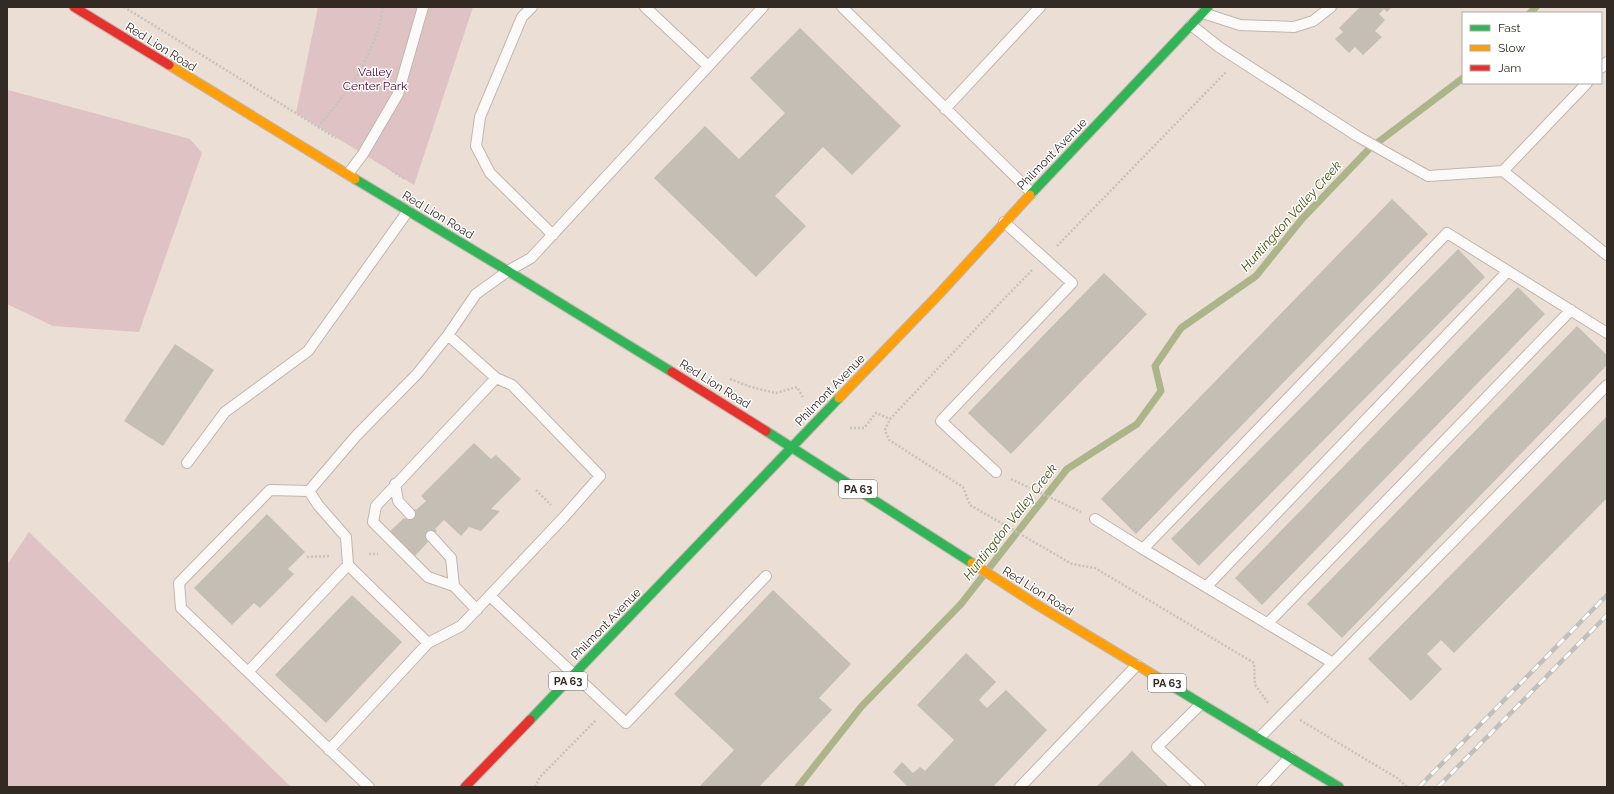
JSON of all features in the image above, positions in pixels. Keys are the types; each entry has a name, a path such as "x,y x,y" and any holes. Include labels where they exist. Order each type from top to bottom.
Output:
{"main road":[{"name":"Red Lion Road","path":"74,7 302,148 348,174 508,271 792,446 995,577 1339,787"},
{"name":"Philmont Avenue","path":"465,787 940,293 1004,222 1206,10"}],"lane":[{"path":"348,174 363,154 398,94 423,7"},
{"path":"532,7 522,17 480,117 476,146 490,173 553,235"},
{"path":"645,7 708,66"},
{"path":"309,491 356,436 417,374 448,335 476,294 508,271 531,258 763,7"},
{"path":"842,7 1032,193"},
{"path":"945,109 1040,7"},
{"path":"1206,10 1240,25 1294,26 1313,21 1331,7"},
{"path":"1191,26 1219,47 1357,136 1428,176 1503,171 1586,84"},
{"path":"1503,171 1607,255"},
{"path":"187,463 225,412 308,352 408,211"},
{"path":"996,472 941,421 1072,283 1004,222"},
{"path":"1144,549 1447,233 1607,333"},
{"path":"1206,587 1508,271"},
{"path":"1267,624 1571,310"},
{"path":"329,750 428,642 461,626 477,610 600,476 512,385 496,378 448,335"},
{"path":"477,610 454,586 428,577 373,522 376,506 496,378"},
{"path":"1259,738 1607,385"},
{"path":"396,484 398,501 410,514"},
{"path":"309,491 270,490 179,583 181,608 369,787"},
{"path":"309,491 318,505 346,537 348,565 428,642"},
{"path":"1095,519 1333,663"},
{"path":"431,536 451,558 454,586"},
{"path":"248,672 348,565"},
{"path":"490,596 626,723 766,576"},
{"path":"1020,787 1137,665"},
{"path":"1200,787 1157,747 1201,704"},
{"path":"1262,787 1290,757"}],"path":[{"path":"124,7 342,141"},
{"path":"318,127 347,92 366,60 380,24 383,7"},
{"path":"1228,70 1003,300 890,419 885,430 889,440 963,487 970,505 1072,564 1095,568 1254,663 1255,684 1269,704 1286,712 1397,778 1407,787"},
{"path":"730,378 751,387 776,393 797,387 803,397"},
{"path":"850,428 864,428 876,413 890,419"},
{"path":"996,472 1095,519"},
{"path":"307,557 333,556"},
{"path":"535,787 540,777 609,706"}],"green space":[{"name":"Valley Center Park","path":"318,7 473,7 414,185 296,113"},
{"path":"8,90 190,139 202,153 139,332 53,326 7,304"},
{"path":"29,532 291,787 7,787 7,565"}],"building":[{"path":"1360,7 1392,7 1387,12 1384,9 1379,14 1385,20 1375,31 1382,37 1363,55 1355,47 1349,53 1335,39 1343,32 1339,28"},
{"path":"800,28 901,126 852,175 823,147 775,196 806,226 756,277 654,178 705,126 739,159 785,113 750,78"},
{"path":"1392,199 1428,234 1136,534 1101,499"},
{"path":"1458,249 1485,277 1199,566 1171,539"},
{"path":"1104,273 1147,314 1011,454 968,413"},
{"path":"1518,287 1545,314 1262,605 1235,578"},
{"path":"1577,326 1607,355 1607,365 1342,638 1307,604"},
{"path":"175,344 214,370 163,446 124,421"},
{"path":"1607,416 1607,498 1454,653 1441,640 1427,654 1442,669 1411,701 1368,659"},
{"path":"474,443 491,459 496,455 521,479 491,509 500,511 481,531 469,527 461,536 444,520 435,529 437,531 427,540 428,542 414,557 389,532 426,501 421,496"},
{"path":"267,514 305,552 288,569 294,574 260,608 254,603 232,625 194,588"},
{"path":"773,590 851,664 819,698 832,710 759,787 699,787 734,750 674,694"},
{"path":"352,595 402,642 326,723 275,675"},
{"path":"966,653 996,682 979,700 987,708 1006,690 1047,730 993,787 908,787 893,772 902,762 913,773 920,767 925,771 954,740 917,705"},
{"path":"1132,751 1169,787 1096,787"}],"waterway":[{"name":"Huntingdon Valley Creek","path":"1531,12 1536,7"},
{"name":"Huntingdon Valley Creek","path":"798,787 861,707 961,604 1067,469 1137,424 1161,391 1155,366 1181,328 1256,276 1302,219 1369,149 1462,79"}],"railway":[{"path":"1419,787 1607,595"},
{"path":"1438,787 1607,615"}],"traffic: fast":[{"path":"1030,195 1208,7"},
{"path":"355,179 672,372"},
{"path":"530,720 839,398"},
{"path":"766,431 972,563"},
{"path":"1157,677 1339,787"}],"traffic: slow":[{"path":"169,65 355,179"},
{"path":"839,398 940,293 1030,195"},
{"path":"972,563 1034,603 1157,677"}],"traffic: jam":[{"path":"74,7 169,65"},
{"path":"672,372 766,431"},
{"path":"465,787 530,720"}]}
